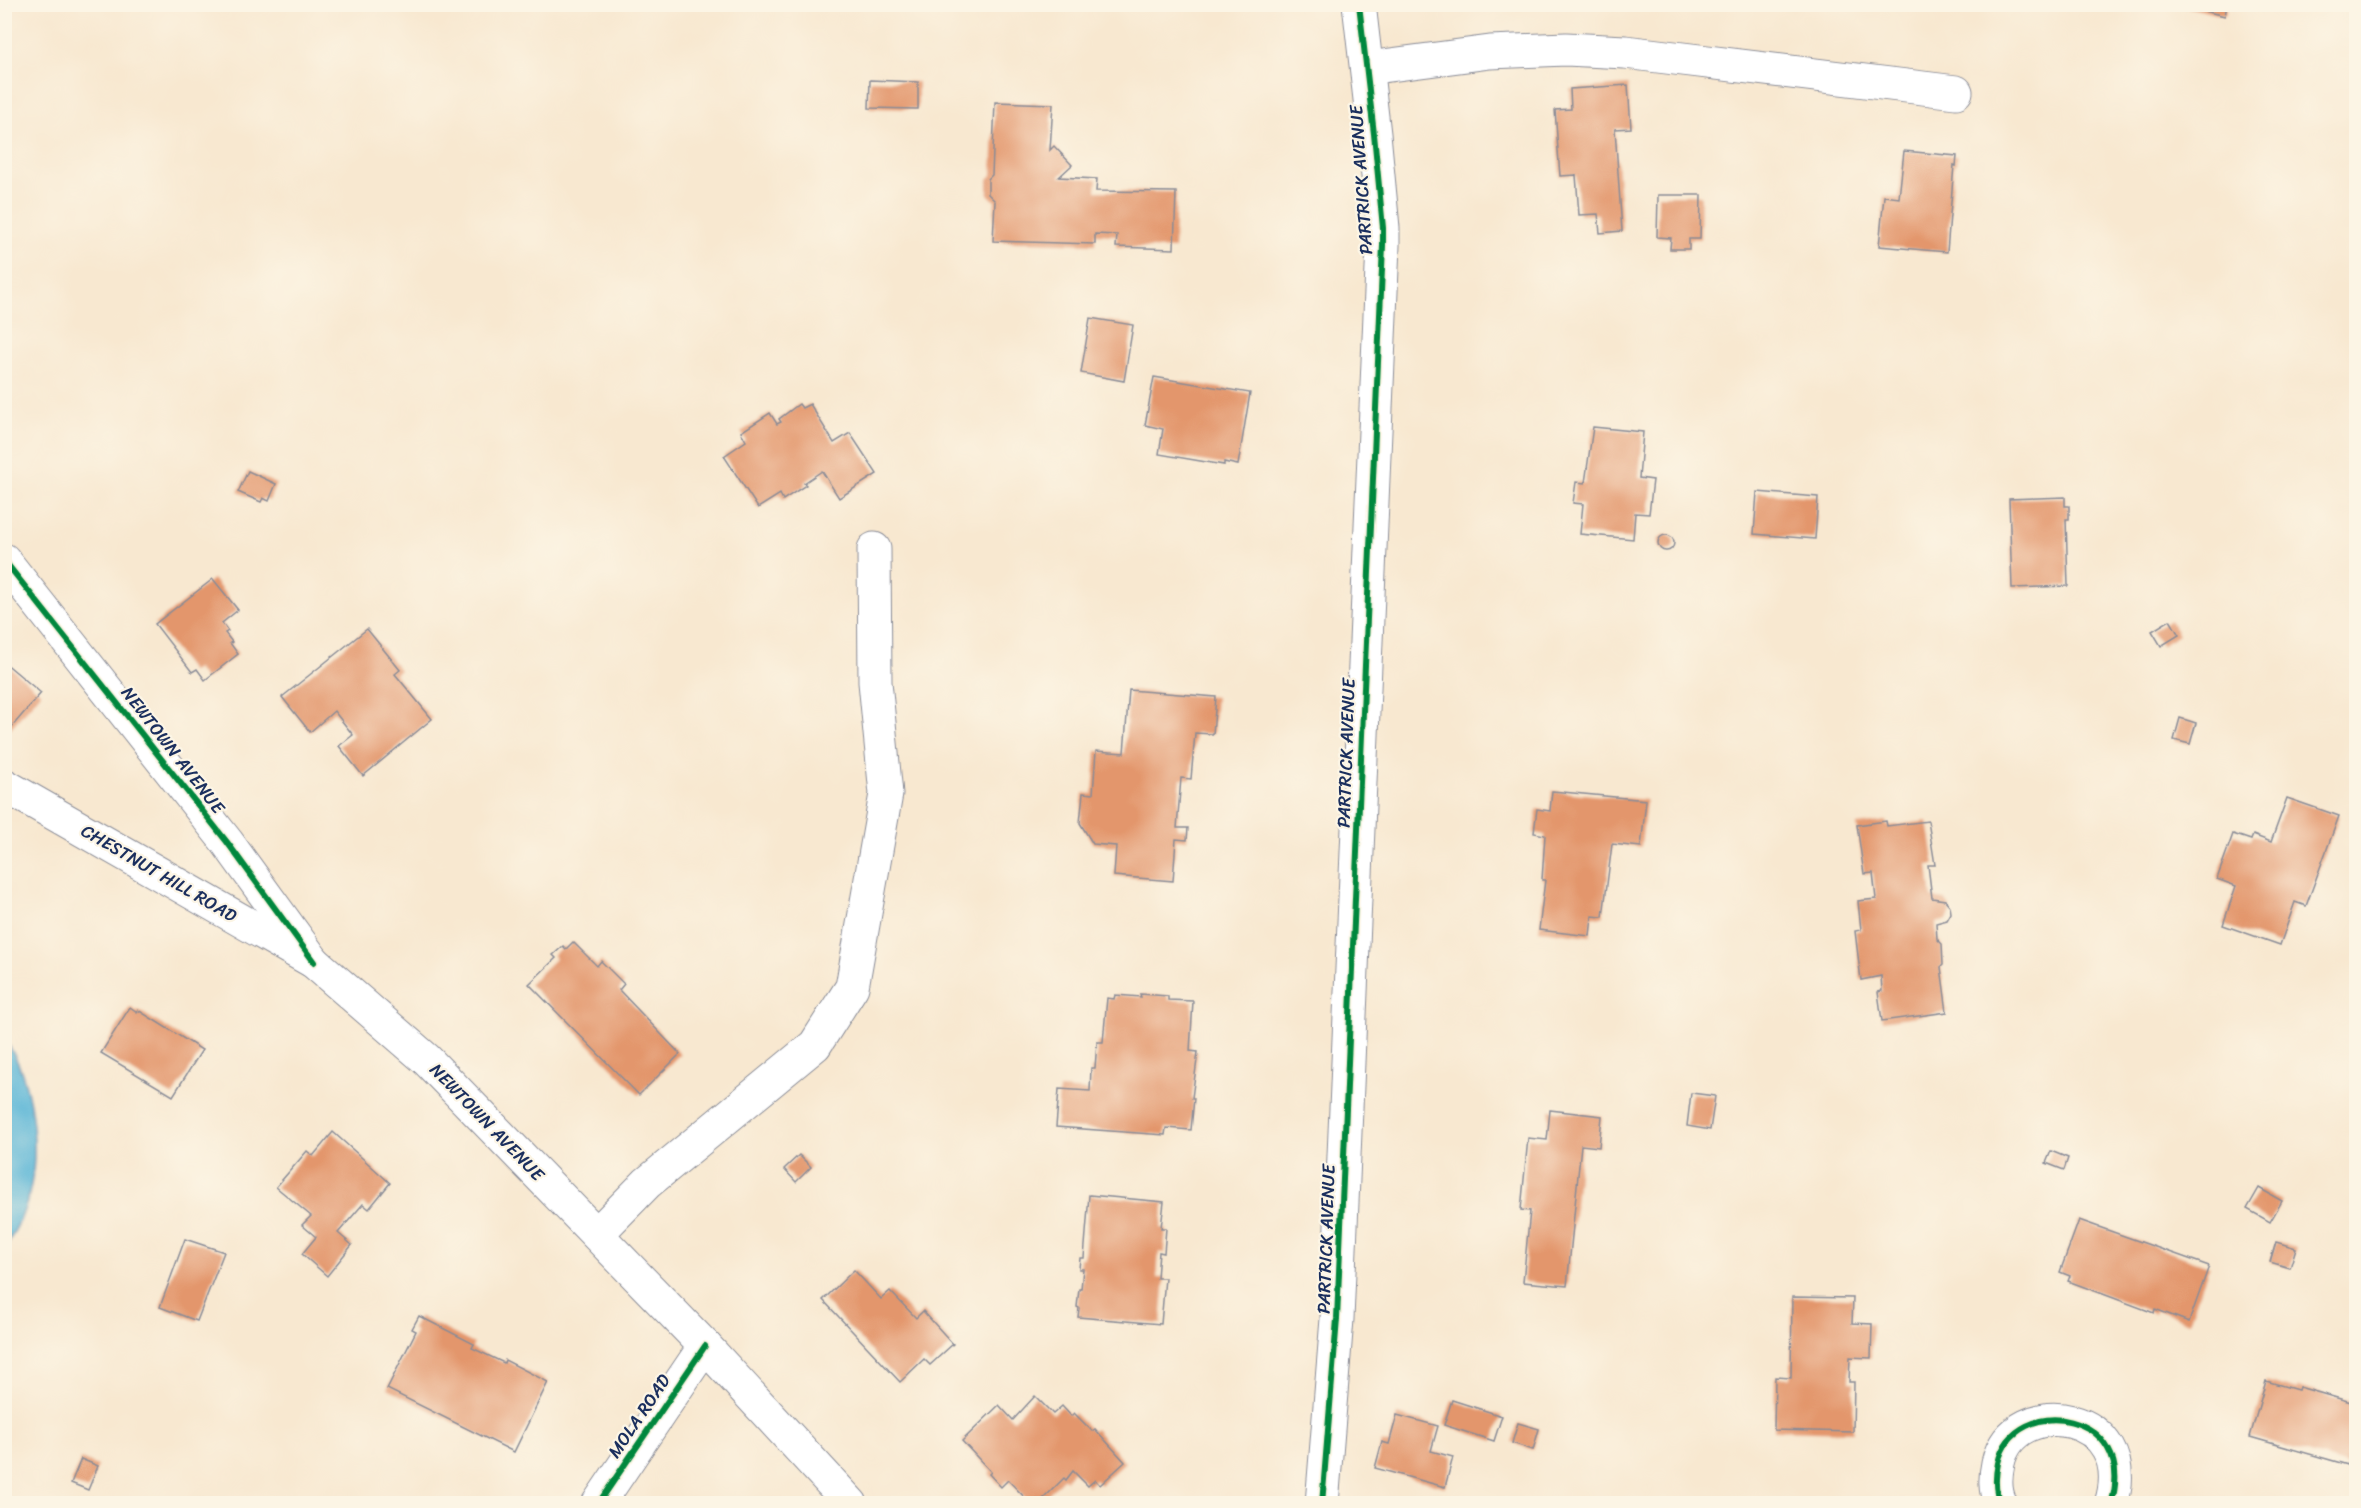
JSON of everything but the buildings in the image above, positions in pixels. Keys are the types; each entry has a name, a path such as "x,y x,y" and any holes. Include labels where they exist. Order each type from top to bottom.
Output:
{"street":[{"name":"PARTRICK AVENUE","path":"1322,1503 1338,1319 1383,245 1359,4"},
{"path":"1366,68 1490,52 1566,49 1625,52 1956,92"},
{"path":"597,1234 647,1183 815,1045 852,987 886,794 875,682 874,549"},
{"name":"NEWTOWN AVENUE","path":"4,560 226,842 314,962 426,1059 705,1346 851,1503"},
{"name":"CHESTNUT HILL ROAD","path":"4,785 314,962"},
{"name":"MOLA ROAD","path":"598,1503 705,1346"},
{"path":"2001,1503 1995,1477 2000,1456 2011,1438 2028,1426 2048,1419 2069,1420 2089,1428 2104,1442 2114,1461 2116,1482 2112,1503"}],"water":[{"path":"4,1038 22,1074 32,1115 34,1137 34,1159 28,1198 5,1248"}],"cycle path":[{"path":"1322,1504 1337,1319 1383,245 1374,134 1359,4"},
{"path":"4,560 227,842 314,962"},
{"path":"598,1504 705,1346"},
{"path":"2001,1504 1996,1489 1996,1473 1998,1463 2009,1440 2026,1426 2048,1420 2071,1422 2092,1431 2108,1448 2115,1473 2111,1504"}]}
